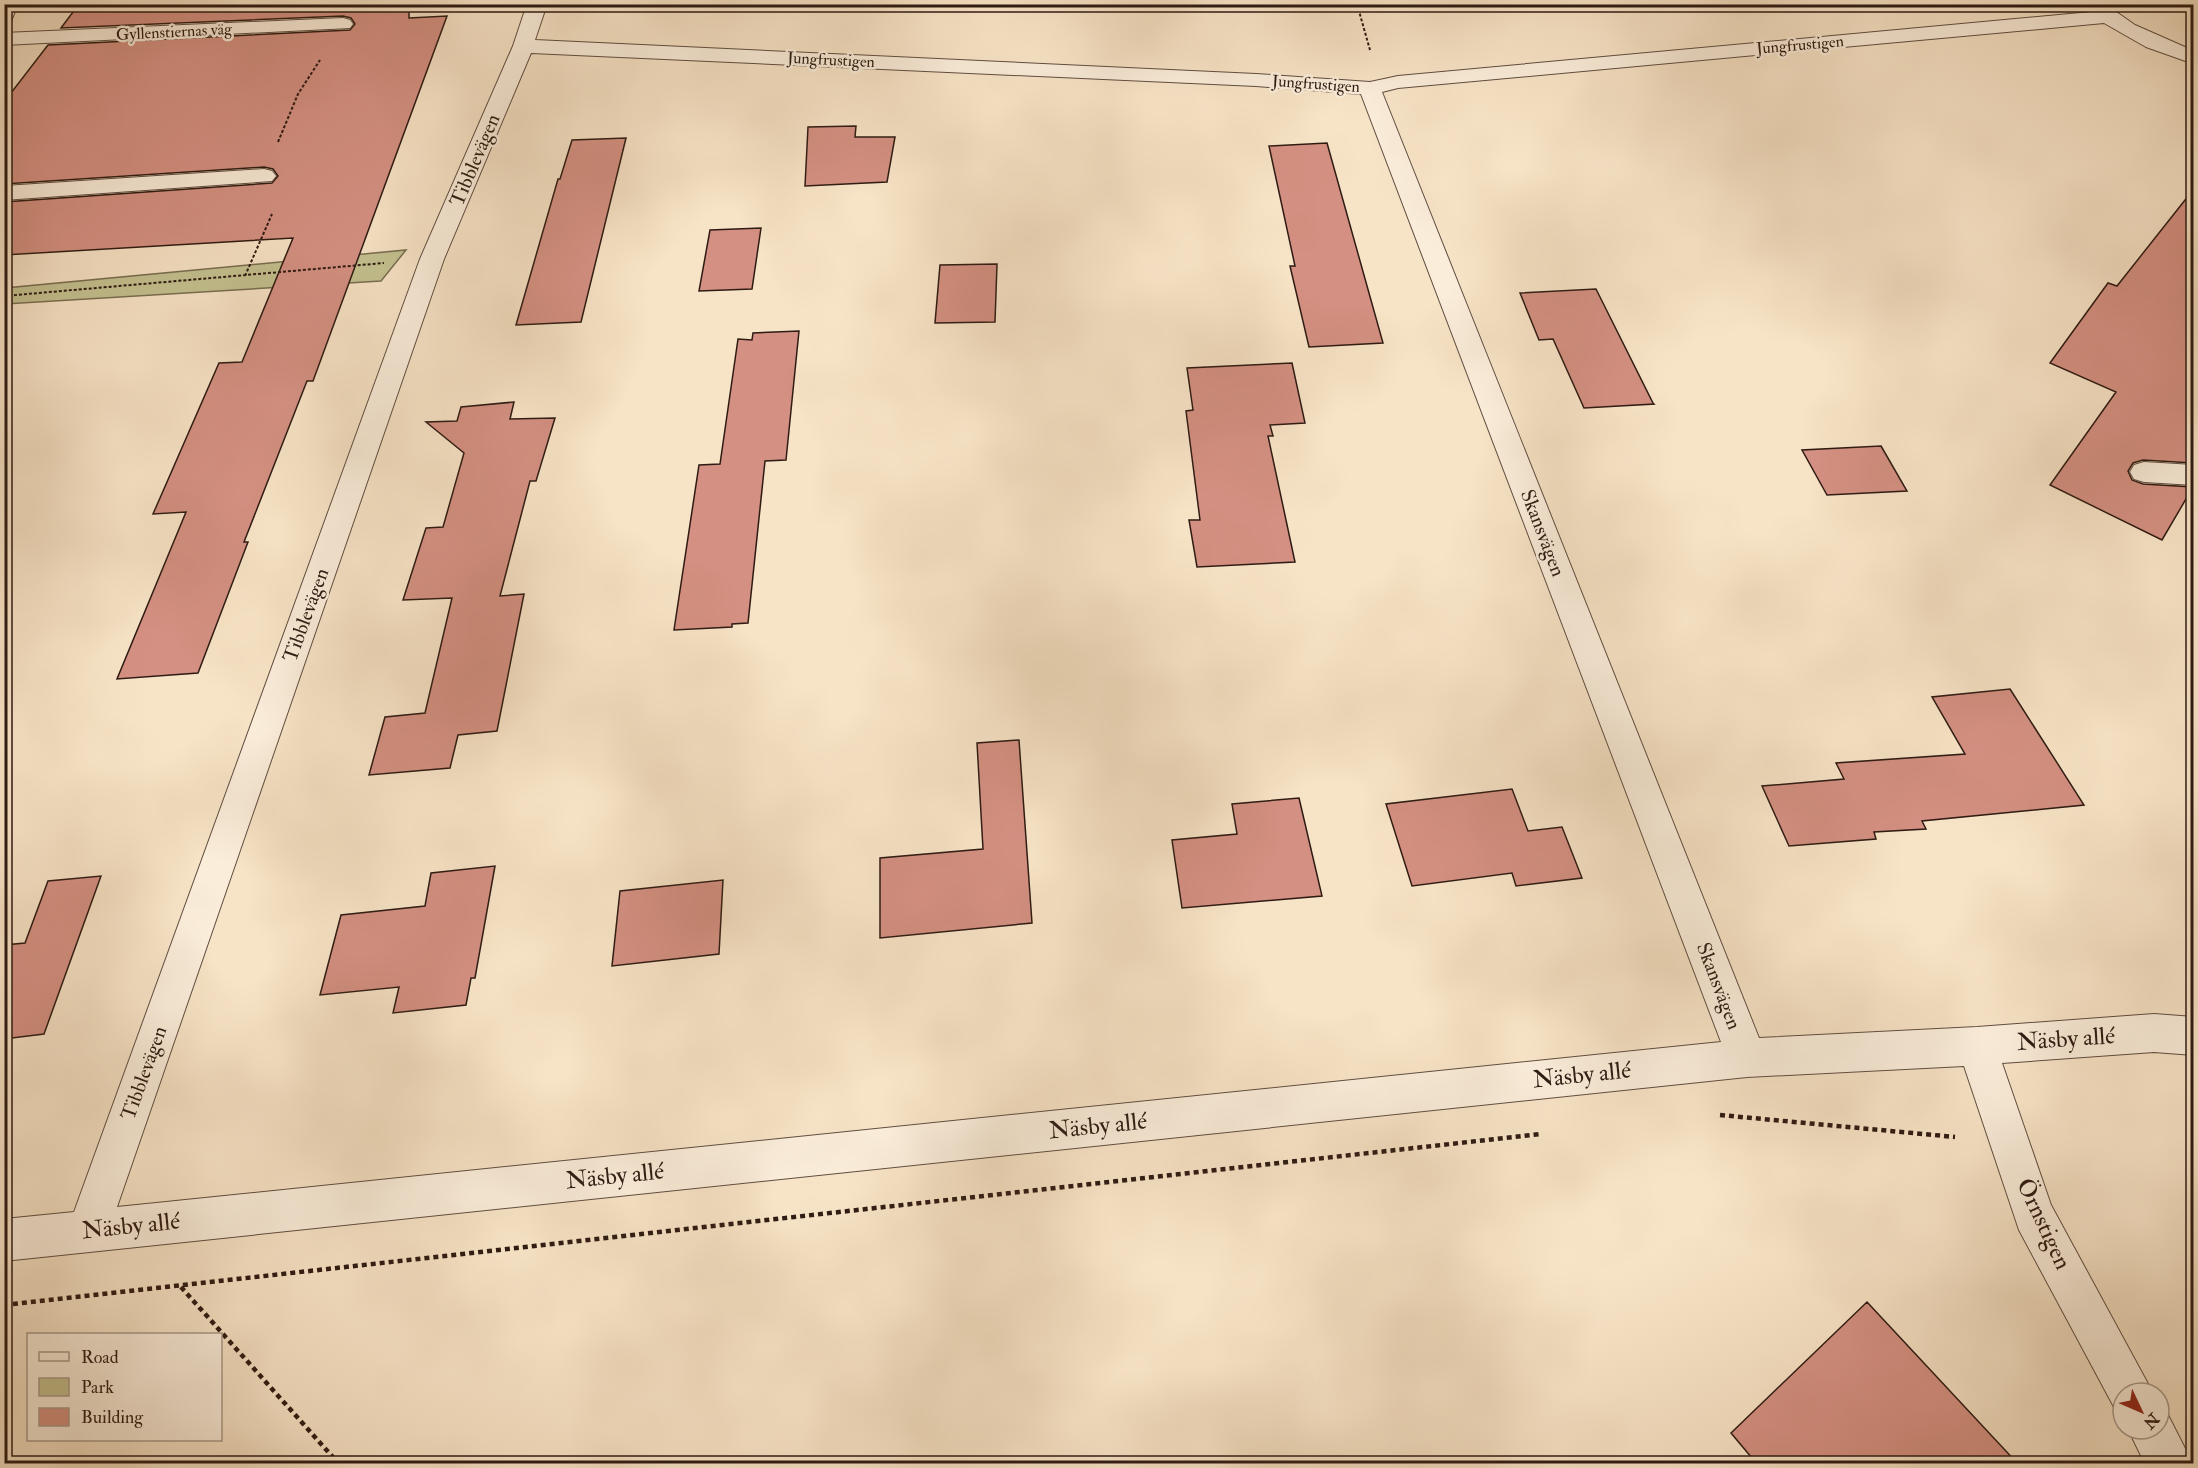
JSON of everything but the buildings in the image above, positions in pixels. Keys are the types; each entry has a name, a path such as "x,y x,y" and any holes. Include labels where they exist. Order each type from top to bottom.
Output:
{"street":[{"path":"4,17 8,4"},
{"name":"Tibblevägen","path":"88,1231 432,258 524,46 537,4"},
{"path":"2100,11 2142,39 2193,58"},
{"name":"Jungfrustigen","path":"524,46 1256,80 1370,88 1398,82 2100,11"},
{"name":"Gyllenstiernas väg","path":"4,39 343,24"},
{"name":"Skansvägen","path":"1370,88 1747,1058"},
{"path":"4,193 264,176"},
{"path":"2144,472 2193,475"},
{"name":"Näsby allé","path":"4,1240 1747,1058 1977,1046 2154,1033 2193,1036"},
{"name":"Örnstigen","path":"1977,1046 2034,1215 2124,1381"},
{"path":"2158,1441 2170,1464"}],"path":[{"path":"1357,4 1374,62 1370,88"},
{"path":"245,276 280,196 264,176 298,94 343,24"},
{"path":"4,296 432,258"},
{"path":"1717,1114 2009,1143"},
{"path":"4,1305 1550,1133"},
{"path":"181,1286 339,1464"}],"green space":[{"path":"406,250 381,281 5,304 5,288"}]}
